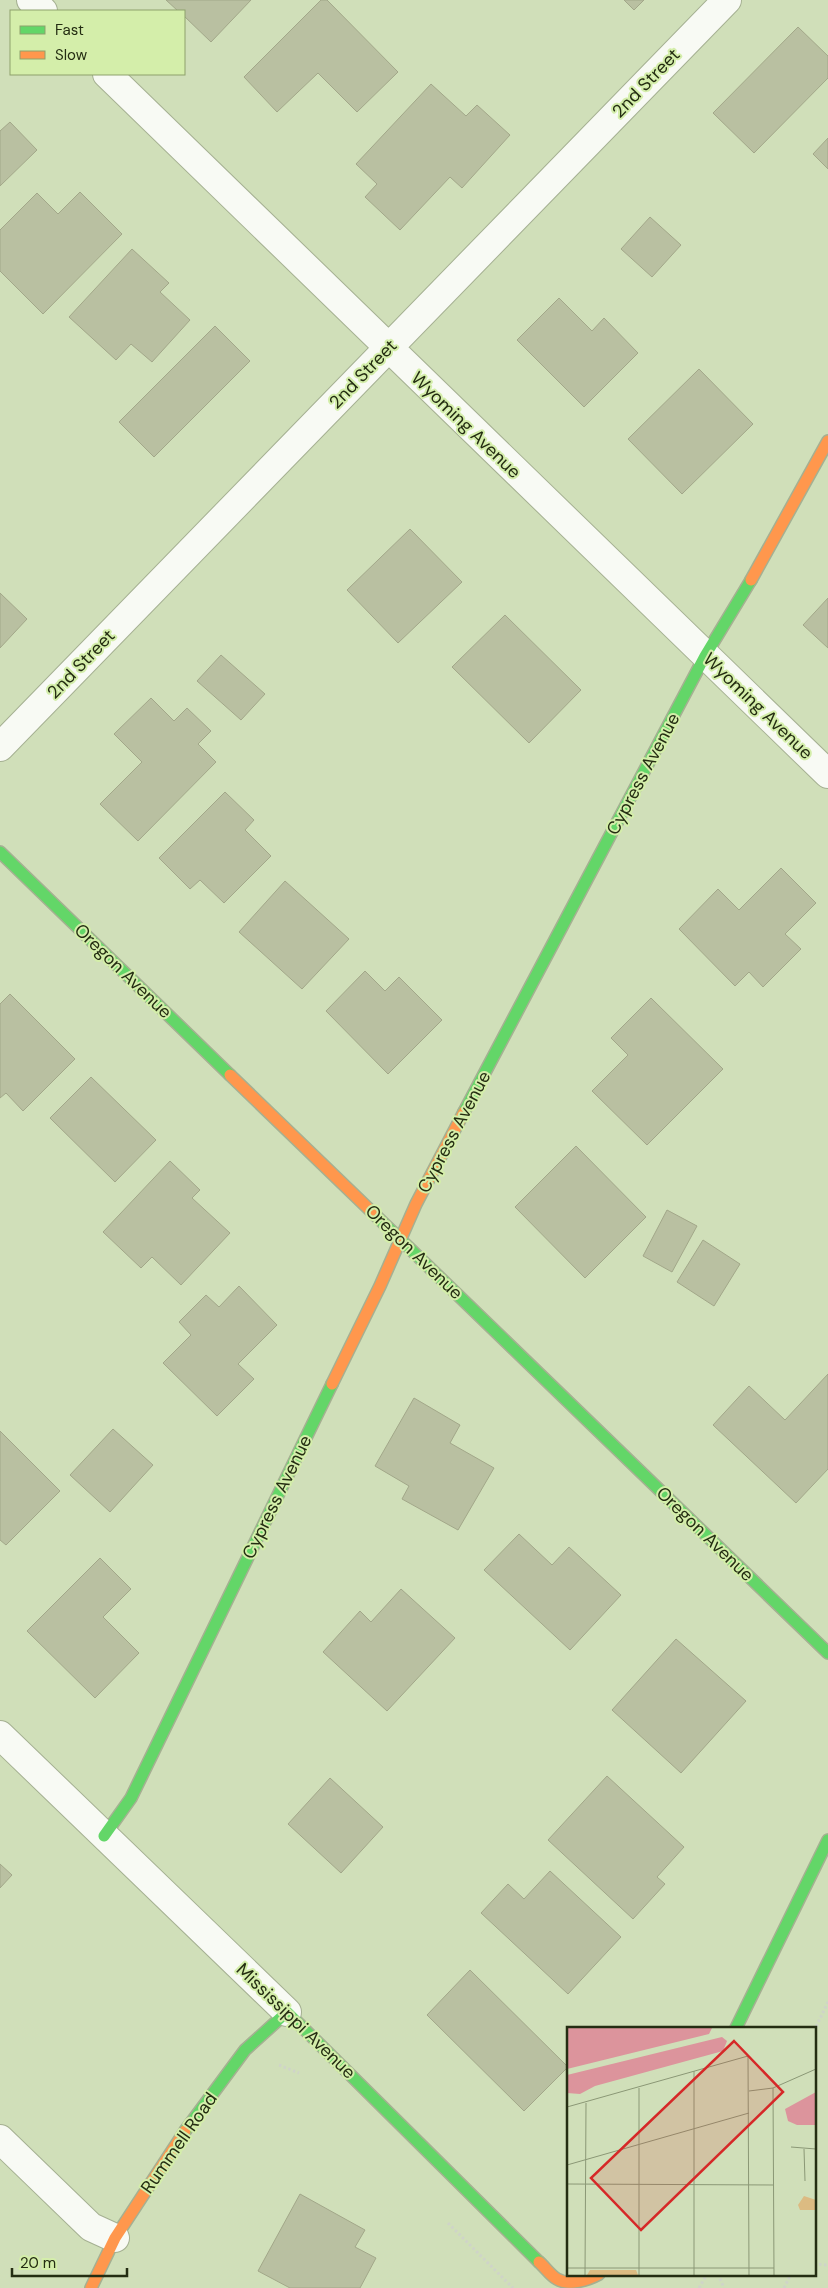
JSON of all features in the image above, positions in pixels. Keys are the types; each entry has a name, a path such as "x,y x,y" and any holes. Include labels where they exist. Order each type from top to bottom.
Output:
{"street":[{"path":"31,0 42,10"},
{"name":"2nd Street","path":"0,747 727,0"},
{"name":"Wyoming Avenue","path":"108,75 828,774"},
{"name":"Cypress Avenue","path":"104,1836 131,1798 401,1240 416,1204 705,656 731,615 828,441"},
{"name":"Oregon Avenue","path":"0,852 828,1653"},
{"name":"Mississippi Avenue","path":"0,1735 287,2012 557,2278 566,2282 588,2281 596,2276"},
{"path":"736,2027 828,1840"},
{"name":"Rummell Road","path":"91,2288 115,2238 181,2137 245,2050 287,2012"},
{"path":"0,2139 91,2227 115,2238"}],"path":[{"path":"816,2027 828,2002"},
{"path":"245,2050 299,2074"},
{"path":"446,2221 513,2288"},
{"path":"698,2288 707,2276"},
{"path":"719,2276 724,2288"},
{"path":"784,2288 790,2276"}],"building":[{"path":"166,0 251,0 211,42 185,17 185,10 177,10"},
{"path":"321,0 327,0 398,72 357,112 318,73 277,112 244,77"},
{"path":"624,0 644,0 634,10"},
{"path":"798,27 828,56 828,78 754,153 713,113"},
{"path":"431,84 466,116 477,105 510,135 462,188 450,177 400,230 365,197 377,184 356,164"},
{"path":"10,122 37,150 0,186 0,131"},
{"path":"828,138 828,169 813,154"},
{"path":"80,192 122,234 43,314 0,271 0,230 37,193 58,214"},
{"path":"650,217 681,245 652,277 621,249"},
{"path":"132,249 169,283 160,292 190,320 152,362 131,344 116,360 69,317"},
{"path":"559,298 592,331 604,318 638,353 584,407 517,340"},
{"path":"215,326 250,361 154,457 119,422"},
{"path":"699,369 753,424 682,494 628,439"},
{"path":"410,529 462,582 398,643 347,590"},
{"path":"0,593 27,619 0,648"},
{"path":"828,598 828,648 803,625"},
{"path":"505,615 581,690 529,743 452,667"},
{"path":"221,655 265,694 241,720 197,681"},
{"path":"151,698 174,721 187,708 211,731 198,744 216,762 138,841 100,804 142,762 114,734"},
{"path":"225,792 254,820 245,830 271,856 224,903 200,880 190,889 159,858"},
{"path":"781,868 816,903 785,934 801,949 763,987 749,972 735,986 679,929 718,889 739,910"},
{"path":"285,881 349,939 302,989 239,932"},
{"path":"365,971 385,991 399,977 442,1020 388,1074 326,1011"},
{"path":"10,994 75,1059 23,1111 6,1093 0,1098 0,1004"},
{"path":"651,998 723,1069 647,1145 592,1091 628,1055 611,1038"},
{"path":"91,1077 156,1140 115,1182 50,1118"},
{"path":"576,1146 646,1217 585,1278 515,1207"},
{"path":"170,1161 200,1190 192,1198 230,1233 181,1285 152,1257 141,1268 103,1232"},
{"path":"667,1210 697,1226 672,1272 643,1256"},
{"path":"703,1240 740,1264 714,1306 677,1282"},
{"path":"239,1286 277,1325 238,1364 254,1379 217,1416 163,1363 191,1335 179,1322 206,1295 219,1307"},
{"path":"828,1374 828,1469 796,1503 713,1425 749,1386 785,1420"},
{"path":"414,1398 460,1425 450,1443 494,1468 458,1530 402,1499 409,1486 375,1466"},
{"path":"113,1429 153,1465 110,1512 70,1475"},
{"path":"0,1431 60,1491 6,1545 0,1540"},
{"path":"519,1534 552,1565 569,1547 621,1595 570,1650 484,1570"},
{"path":"100,1558 131,1589 103,1617 139,1653 95,1698 27,1631"},
{"path":"401,1589 455,1638 387,1711 323,1652 360,1611 371,1622"},
{"path":"676,1639 746,1701 681,1773 612,1710"},
{"path":"607,1776 684,1847 657,1877 665,1884 633,1919 548,1840"},
{"path":"330,1778 383,1827 341,1873 288,1824"},
{"path":"0,1864 12,1875 0,1888"},
{"path":"550,1871 621,1937 568,1994 481,1913 508,1884 524,1899"},
{"path":"470,1970 567,2068 524,2111 427,2015"},
{"path":"300,2194 365,2230 355,2247 376,2258 360,2288 290,2288 258,2271"}],"traffic: fast":[{"path":"464,1112 705,656 751,580"},
{"path":"0,852 230,1075"},
{"path":"373,1213 828,1653"},
{"path":"104,1836 131,1798 332,1384"},
{"path":"736,2027 828,1840"},
{"path":"185,2131 245,2050 287,2012 539,2262"}],"traffic: slow":[{"path":"751,580 828,441"},
{"path":"230,1075 373,1213"},
{"path":"332,1384 380,1286 416,1204 464,1112"},
{"path":"91,2288 115,2238 185,2131"},
{"path":"539,2262 552,2275 562,2281 573,2282 594,2276"}]}
